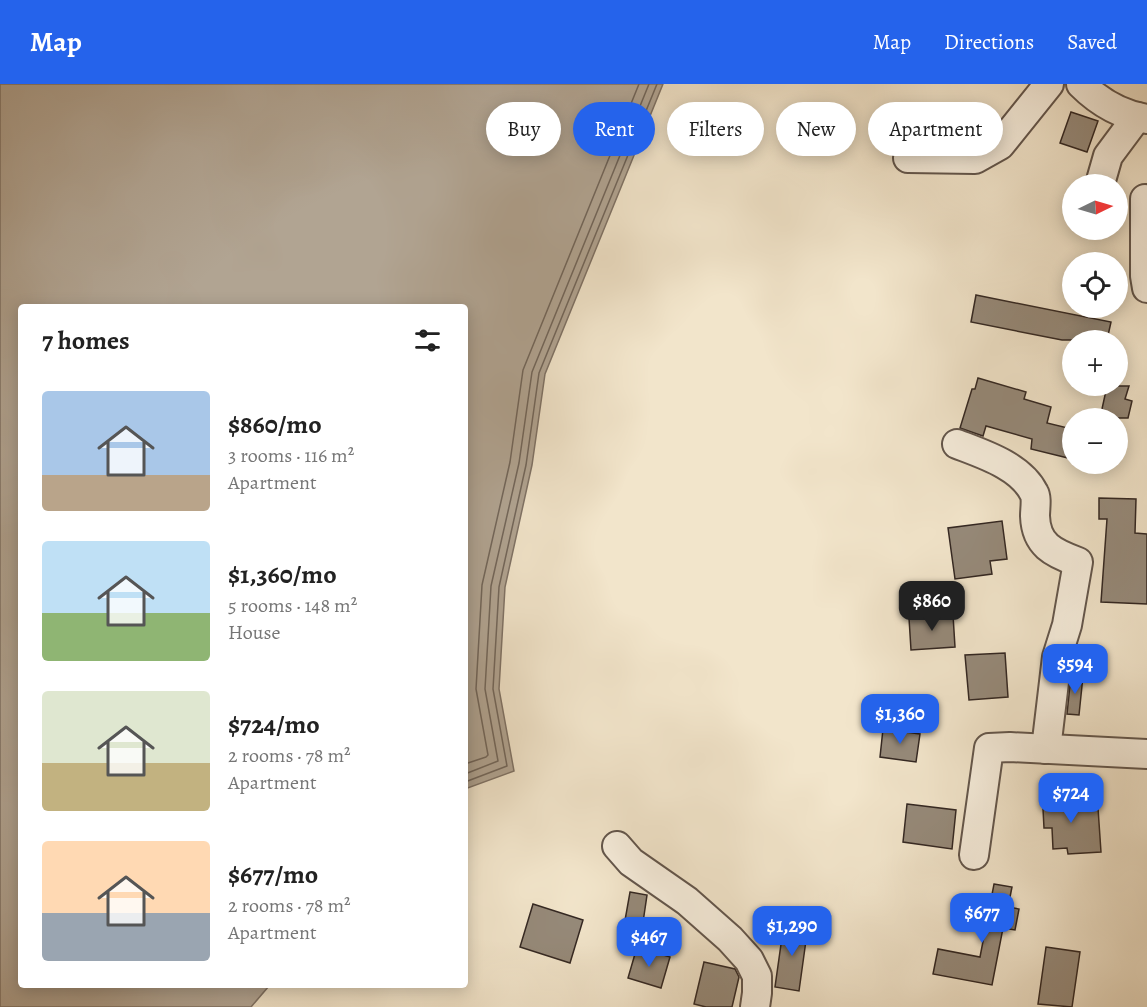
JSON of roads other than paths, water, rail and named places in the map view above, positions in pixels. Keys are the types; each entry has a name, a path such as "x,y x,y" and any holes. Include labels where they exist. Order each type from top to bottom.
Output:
{"street":[{"path":"908,158 975,159 1000,145 1049,84"},
{"path":"1081,84 1107,105 1142,118 1108,156 1103,174"},
{"path":"1145,199 1147,288"},
{"path":"957,444 999,460 1020,477 1035,494 1035,522 1041,541 1055,554 1078,562 1067,625 1057,657 1046,749"},
{"path":"974,855 989,748 1147,754"},
{"path":"617,846 632,862 687,901 730,939 749,960 757,976 755,1007"}],"water":[{"path":"0,84 663,84 655,104 573,102 573,156 634,156 545,374 532,465 505,587 499,689 514,771 468,788 468,304 18,304 18,988 267,988 251,1007 0,1007"}]}
